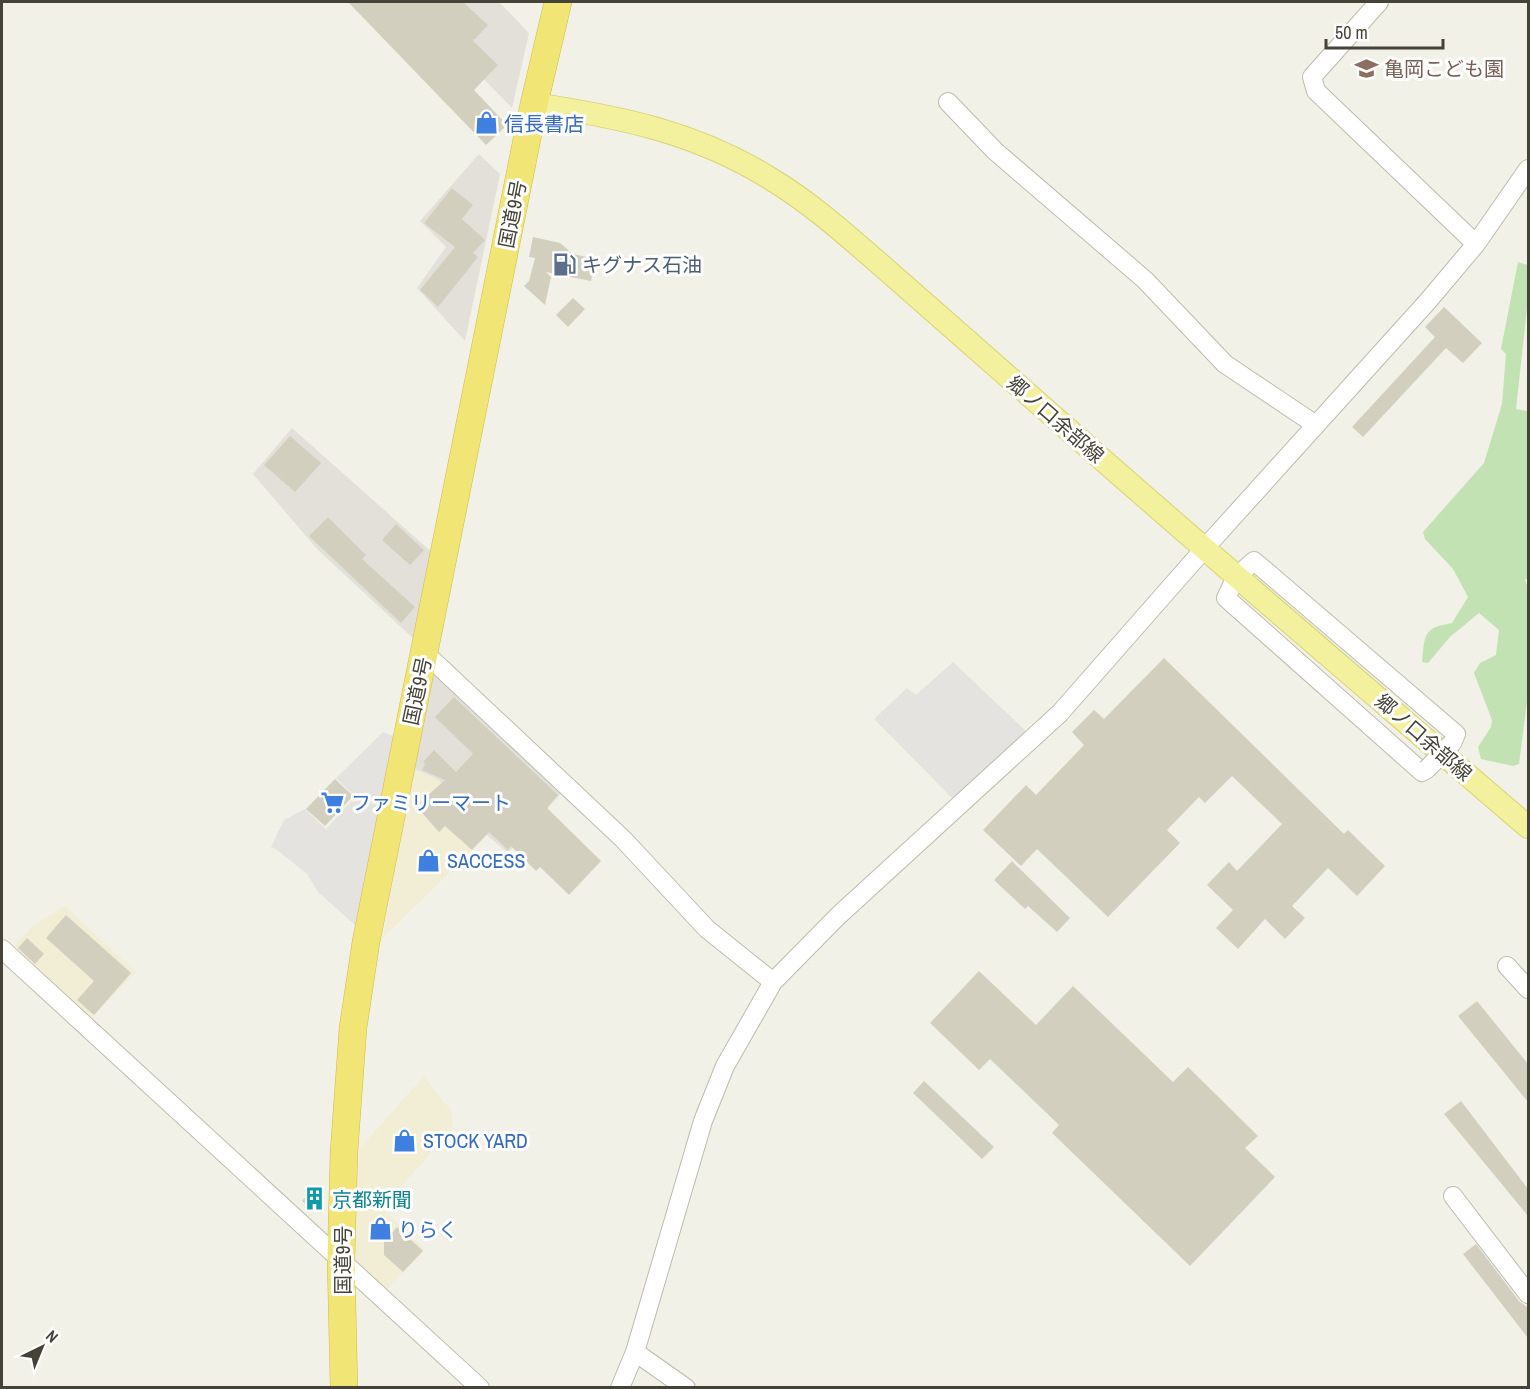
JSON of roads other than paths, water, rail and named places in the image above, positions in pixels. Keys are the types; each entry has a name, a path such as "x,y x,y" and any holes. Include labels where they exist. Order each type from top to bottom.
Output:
{"highway":[{"name":"国道9号","path":"344,1388 341,1262 344,1152 353,1028 366,942 534,104 558,2"}],"main road":[{"name":"郷ノ口余部線","path":"534,104 613,116 673,132 725,154 779,183 831,222 1236,577 1528,827"}],"street":[{"path":"1379,2 1312,77 1316,91 1476,244"},
{"path":"948,102 995,151 1145,280 1225,364 1316,425"},
{"path":"620,1388 635,1352 703,1121 725,1066 773,982 838,916 1060,713 1476,244 1528,169"},
{"path":"1254,561 1456,734 1452,743 1422,772 1226,598 1236,577 1254,561"},
{"path":"425,653 623,839 707,929 773,982"},
{"path":"2,949 480,1388"},
{"path":"1507,966 1528,989"},
{"path":"1453,1196 1528,1294"},
{"path":"635,1352 686,1388"}],"place":[{"name":"亀岡こども園","path":"1366,68"},
{"name":"信長書店","path":"486,123"},
{"name":"キグナス石油","path":"564,264"},
{"name":"ファミリーマート","path":"333,802"},
{"name":"SACCESS","path":"429,860"},
{"name":"STOCK YARD","path":"405,1140"},
{"name":"京都新聞","path":"314,1199"},
{"name":"りらく","path":"380,1229"}]}
